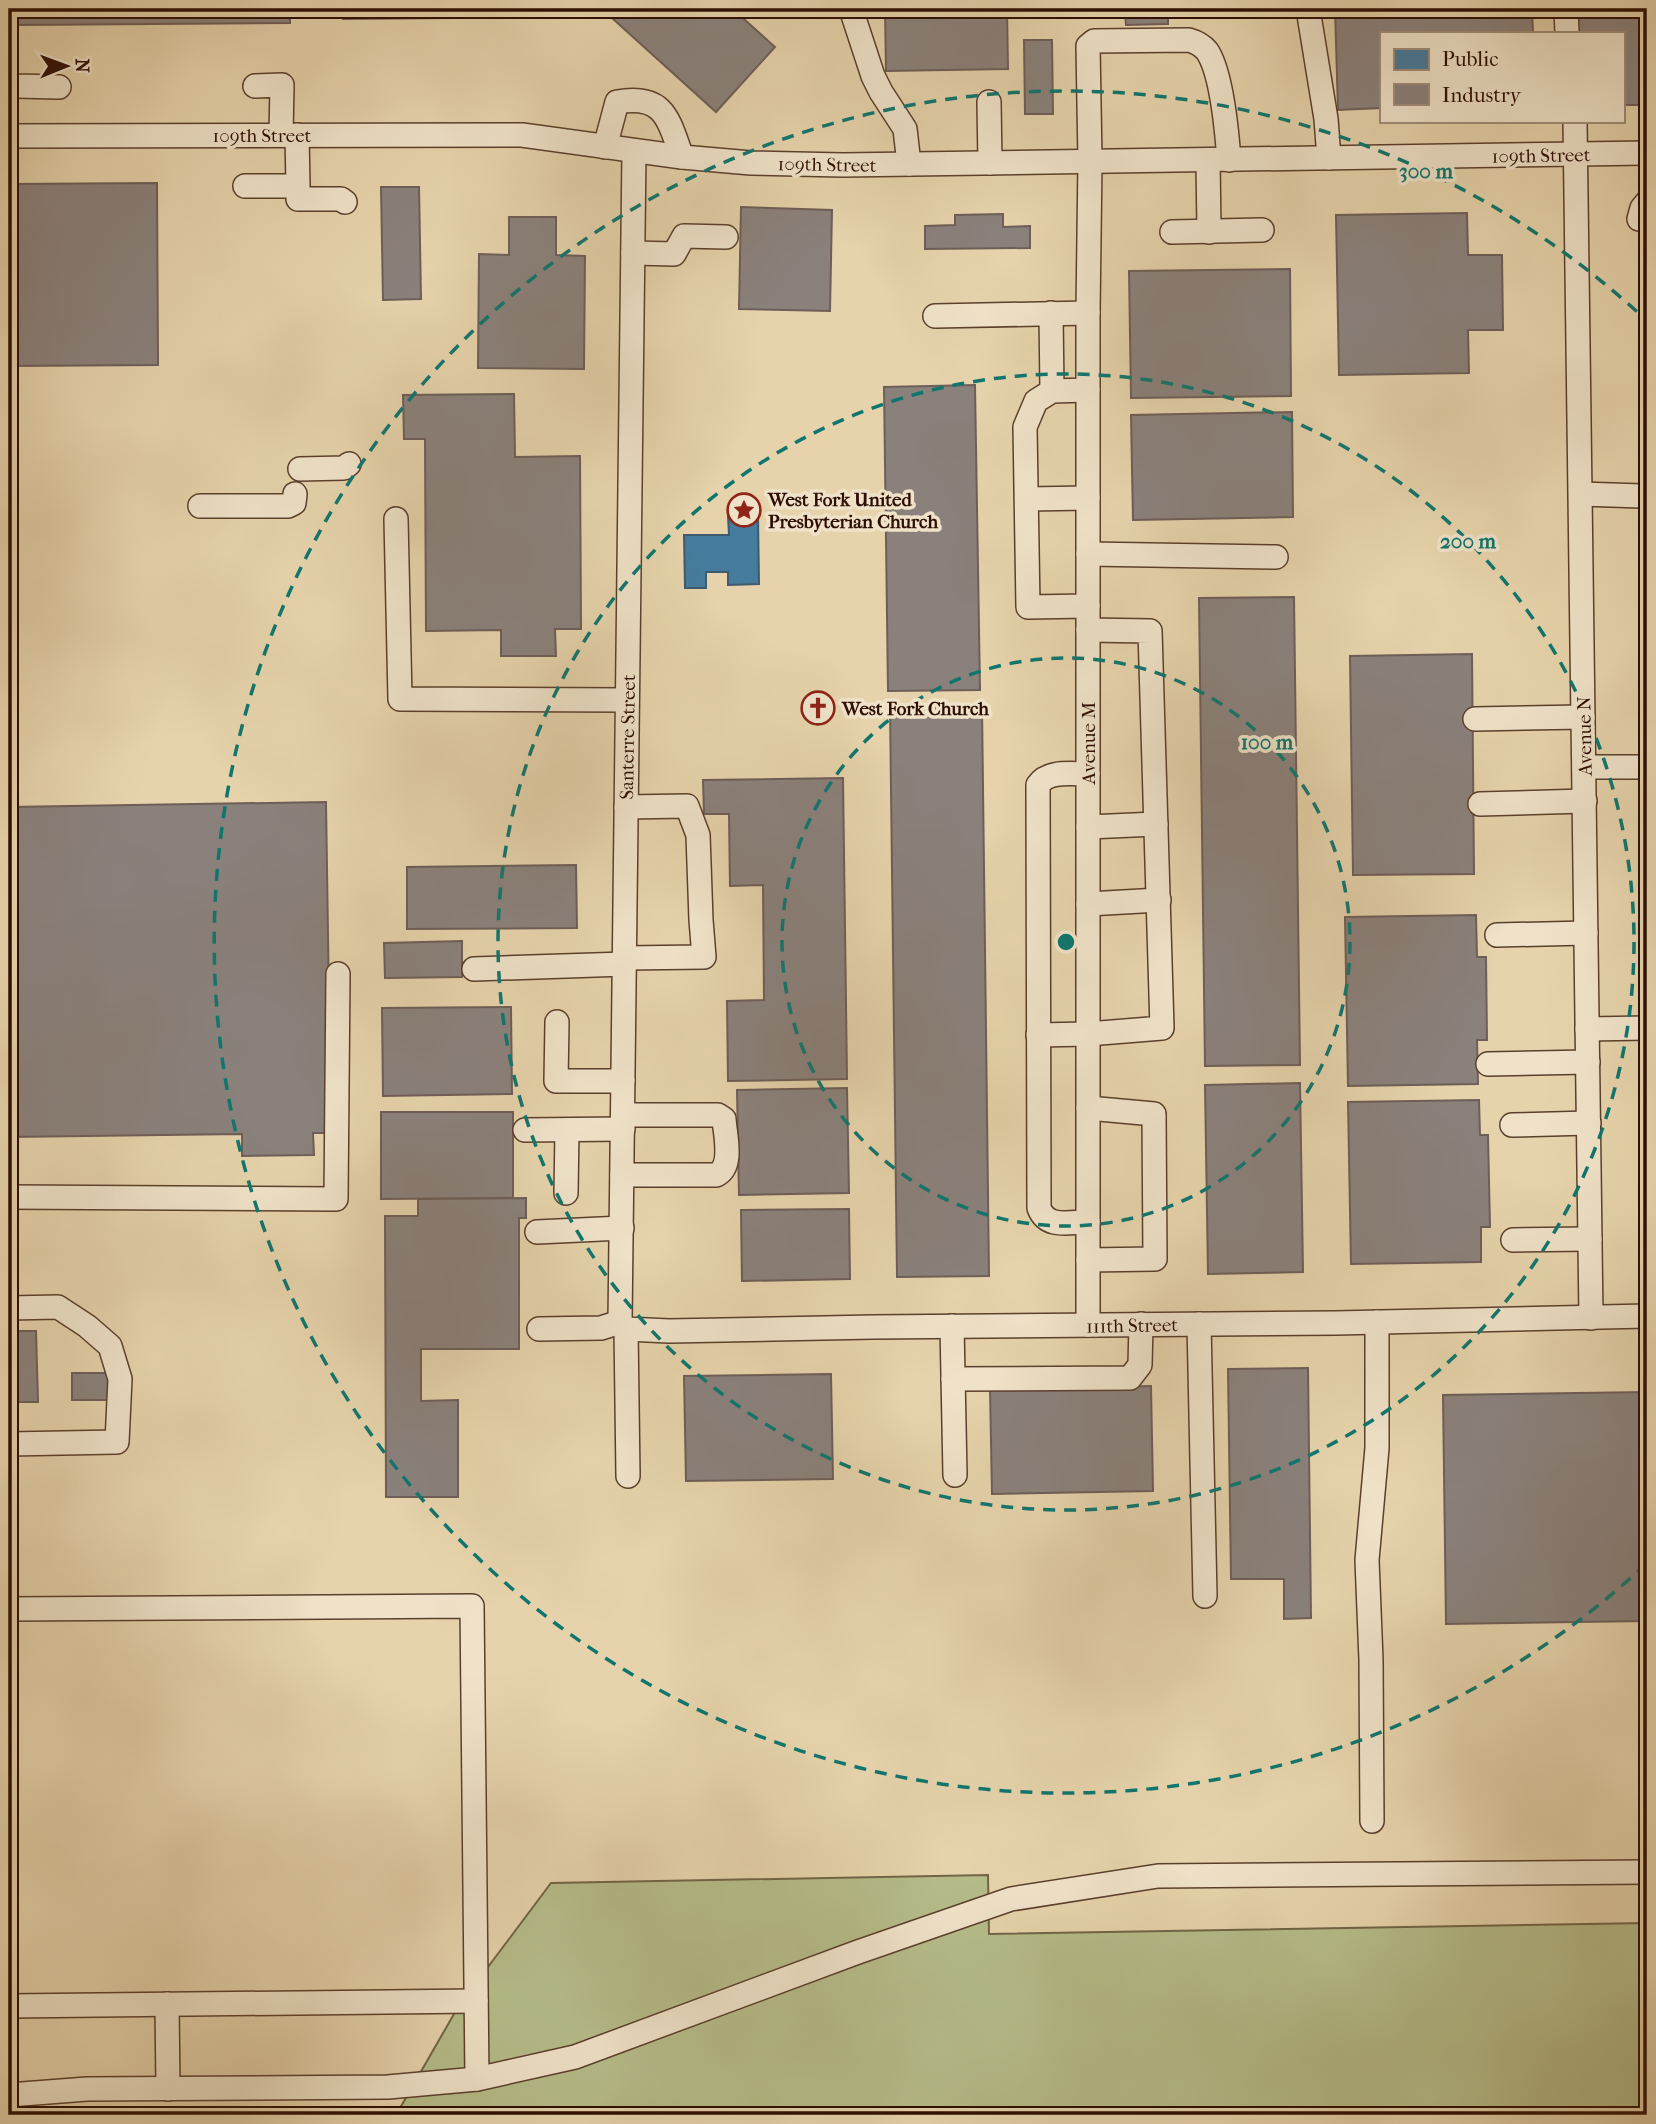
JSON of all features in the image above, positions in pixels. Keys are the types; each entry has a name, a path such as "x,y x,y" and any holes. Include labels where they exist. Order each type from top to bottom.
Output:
{"street":[{"path":"851,9 873,76 905,129 909,164"},
{"path":"1308,9 1326,119 1329,158"},
{"path":"1566,9 1567,32"},
{"name":"Avenue M","path":"1088,1325 1088,46 1094,41 1189,40 1206,49 1221,92 1219,160"},
{"path":"9,84 59,87"},
{"path":"245,186 298,186 282,85 255,86"},
{"path":"605,147 617,102 635,99 656,106 668,119 682,157"},
{"path":"989,102 990,163"},
{"name":"Avenue N","path":"1575,122 1591,1318"},
{"name":"109th Street","path":"9,136 522,135 682,157 791,164 1647,153"},
{"name":"Santerre Street","path":"628,1476 622,1175 634,151"},
{"path":"1209,232 1219,160"},
{"path":"298,199 341,199 345,202"},
{"path":"1172,232 1262,230"},
{"path":"633,253 674,254 684,236 726,237"},
{"path":"1051,313 1052,391"},
{"path":"935,316 1088,313"},
{"path":"1088,390 1052,391 1036,401 1025,427 1028,607 1088,606"},
{"path":"300,468 344,468 349,464"},
{"path":"200,506 288,506 295,500 295,494"},
{"path":"1581,494 1642,496"},
{"path":"1027,499 1088,498"},
{"path":"396,519 400,699 628,700"},
{"path":"1088,554 1276,557"},
{"path":"1038,1035 1162,1028 1150,631 1088,630"},
{"path":"1475,719 1583,717"},
{"path":"1584,767 1645,767"},
{"path":"1088,774 1053,775 1043,778 1038,785 1039,1208 1042,1217 1050,1222 1088,1222"},
{"path":"1480,804 1584,801"},
{"path":"474,969 704,957 698,835 687,806 626,807"},
{"path":"1088,827 1156,824"},
{"path":"1088,904 1158,900"},
{"path":"1497,935 1586,933"},
{"path":"9,1198 336,1199 338,974"},
{"path":"557,1022 556,1082 623,1081"},
{"path":"1587,1030 1647,1028"},
{"path":"1488,1064 1588,1062"},
{"path":"1088,1108 1154,1114 1155,1259 1088,1261"},
{"path":"526,1130 567,1130 623,1122 718,1115 724,1119 727,1164 722,1172 716,1175 622,1175"},
{"path":"1512,1125 1589,1123"},
{"path":"566,1193 567,1130"},
{"path":"537,1232 622,1228"},
{"path":"1513,1240 1590,1239"},
{"path":"9,1308 58,1307 87,1326 110,1346 120,1379 117,1442 9,1444"},
{"name":"111th Street","path":"539,1329 623,1325 669,1331 1647,1316"},
{"path":"1372,1821 1367,1560 1377,1448 1377,1322"},
{"path":"953,1379 1130,1378 1140,1365 1141,1324"},
{"path":"1199,1324 1205,1596"},
{"path":"952,1326 954,1475"},
{"path":"9,1609 472,1606 477,2079"},
{"path":"9,2095 87,2090 388,2087 477,2079 575,2057 858,1952 1011,1899 1158,1876 1647,1872"},
{"path":"9,2006 476,2001"},
{"path":"167,2004 168,2089"}],"green space":[{"path":"988,1875 989,1934 1647,1923 1647,2115 396,2115 458,2007 551,1883"}],"building: Public":[{"path":"728,516 758,516 759,584 728,585 728,572 706,572 706,588 685,588 684,535 729,535"}],"building: Industry":[{"path":"9,9 290,9 290,23 17,25 17,48 9,48"},
{"path":"343,9 549,9 549,17 343,19"},
{"path":"602,9 733,9 775,47 716,112"},
{"path":"885,9 1007,9 1008,69 886,71"},
{"path":"1335,9 1532,9 1533,32 1380,32 1380,108 1338,110"},
{"path":"1578,9 1647,9 1647,105 1624,105 1624,32 1578,32"},
{"path":"1168,11 1168,24 1126,25 1125,12"},
{"path":"1024,40 1052,40 1053,114 1025,114"},
{"path":"157,183 158,365 9,366 9,184"},
{"path":"381,187 419,187 421,299 383,300"},
{"path":"741,207 832,210 830,311 739,309"},
{"path":"1467,213 1468,255 1502,255 1503,330 1468,330 1469,373 1339,375 1336,215"},
{"path":"1003,214 1003,227 1030,226 1030,248 925,249 925,226 955,225 955,215"},
{"path":"509,217 556,217 556,255 585,256 584,369 478,368 479,254 509,255"},
{"path":"1290,269 1291,396 1131,398 1129,271"},
{"path":"975,385 980,690 888,691 884,387"},
{"path":"514,394 515,457 580,456 581,629 555,629 556,656 501,656 501,630 426,631 425,439 404,439 403,395"},
{"path":"1292,412 1293,517 1133,520 1131,415"},
{"path":"1294,597 1300,1065 1205,1066 1199,598"},
{"path":"1472,654 1474,874 1353,875 1350,656"},
{"path":"982,706 989,1276 897,1277 890,707"},
{"path":"843,778 847,1079 728,1081 727,1001 764,1000 763,885 730,886 729,814 704,814 703,780"},
{"path":"326,802 331,1133 313,1133 314,1155 242,1156 242,1134 9,1137 9,807"},
{"path":"576,865 577,928 407,929 407,867"},
{"path":"1476,915 1477,957 1486,957 1487,1040 1477,1040 1478,1084 1348,1086 1345,917"},
{"path":"462,941 462,977 385,978 384,943"},
{"path":"511,1007 512,1094 383,1096 382,1008"},
{"path":"1300,1083 1303,1272 1208,1274 1205,1085"},
{"path":"847,1088 849,1193 739,1195 737,1090"},
{"path":"1479,1100 1480,1135 1488,1135 1490,1227 1481,1227 1481,1262 1351,1264 1348,1102"},
{"path":"381,1112 513,1112 513,1198 381,1199"},
{"path":"526,1198 526,1218 519,1218 519,1349 421,1349 421,1401 458,1400 458,1497 386,1497 385,1216 418,1216 418,1199"},
{"path":"849,1209 850,1279 742,1281 741,1210"},
{"path":"9,1331 36,1331 38,1402 9,1402"},
{"path":"1308,1368 1311,1618 1284,1619 1284,1579 1231,1579 1228,1369"},
{"path":"72,1373 108,1373 108,1400 72,1400"},
{"path":"831,1374 833,1479 686,1481 684,1376"},
{"path":"1151,1386 1153,1491 992,1494 990,1389"},
{"path":"1647,1392 1647,1621 1446,1624 1443,1395"}],"place":[{"name":"West Fork United Presbyterian Church","path":"744,510"},
{"name":"West Fork Church","path":"818,708"}]}
